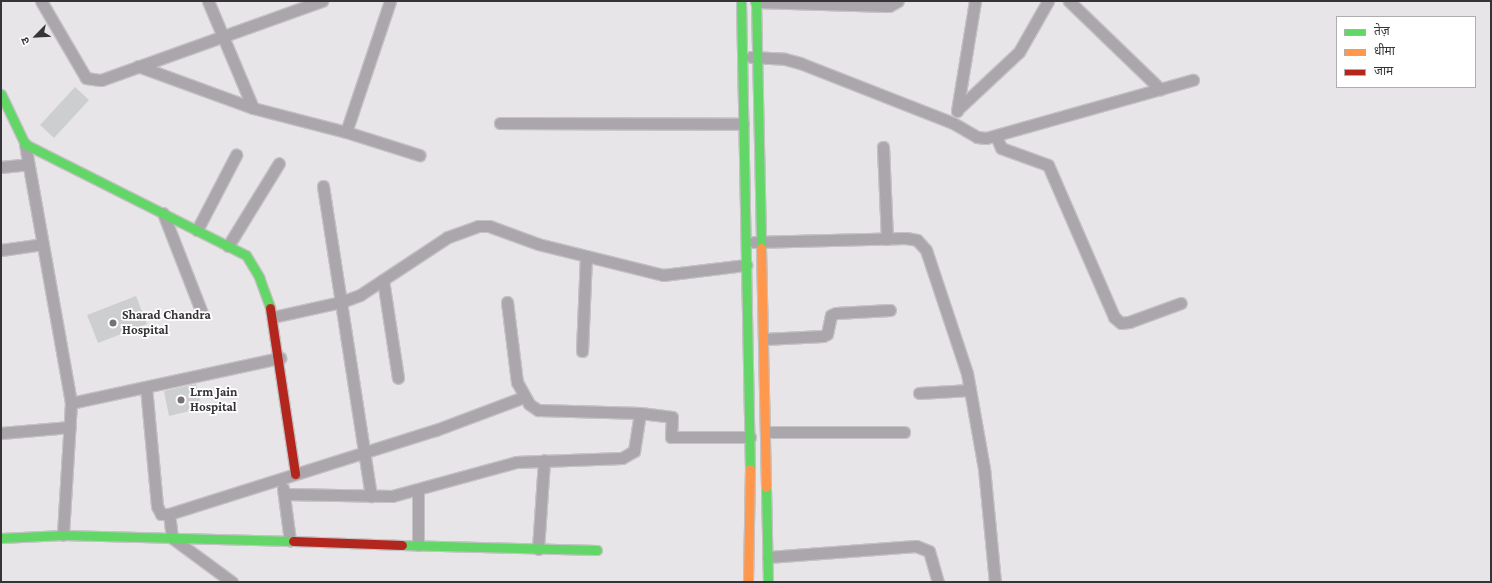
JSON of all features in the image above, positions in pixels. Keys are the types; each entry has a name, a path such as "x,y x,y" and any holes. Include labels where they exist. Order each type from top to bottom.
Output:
{"street":[{"path":"41,1 86,78 101,80 223,35 322,1"},
{"path":"208,1 253,108"},
{"path":"346,132 390,1"},
{"path":"741,1 750,437 748,582"},
{"path":"768,582 768,462 756,2 889,6 898,1"},
{"path":"954,123 958,109 975,1"},
{"path":"958,109 1019,52 1048,1"},
{"path":"1069,1 1160,89"},
{"path":"742,57 785,59 800,63 954,123 977,137 996,136 1193,80"},
{"path":"138,66 253,108 346,132 419,155"},
{"path":"1,94 25,144 72,403 63,535"},
{"path":"500,123 743,124"},
{"path":"996,136 1001,148 1048,166 1114,317 1121,323 1130,322 1181,303"},
{"path":"25,144 246,255 259,277 273,317 280,358 295,474"},
{"path":"883,147 888,239"},
{"path":"197,230 236,155"},
{"path":"228,246 279,163"},
{"path":"1,167 28,164"},
{"path":"323,186 371,496"},
{"path":"163,213 202,314"},
{"path":"273,317 341,302 360,295 448,237 478,226 489,226 538,244 663,274 681,274 746,265"},
{"path":"745,242 888,239 917,240 926,250 967,373 984,468 995,582"},
{"path":"1,250 43,244"},
{"path":"582,351 586,256"},
{"path":"383,280 398,378"},
{"path":"507,302 517,382 524,398 538,410 640,413 672,417 671,437 750,437"},
{"path":"764,339 823,336 827,334 832,315 836,313 890,310"},
{"path":"72,403 280,358"},
{"path":"146,387 157,506 161,514 169,514 364,453 524,398"},
{"path":"919,393 970,390"},
{"path":"284,494 392,496 418,491 495,467 544,460 622,458 630,456 634,451 640,413"},
{"path":"1,433 70,427"},
{"path":"767,432 904,432"},
{"path":"538,548 544,460"},
{"path":"749,462 768,462"},
{"path":"282,478 290,541"},
{"path":"418,491 418,545"},
{"path":"169,514 172,538 232,582"},
{"path":"1,538 63,535 597,550"},
{"path":"768,557 916,546 929,551 938,582"}],"building":[{"path":"75,87 89,100 54,138 40,125"},
{"path":"136,296 147,324 98,343 87,315"},
{"path":"196,384 202,408 169,416 164,391"}],"traffic: fast":[{"path":"741,1 750,469"},
{"path":"756,1 761,248"},
{"path":"1,94 25,144 246,255 259,277 270,308"},
{"path":"766,487 768,582"},
{"path":"1,538 63,535 293,541"},
{"path":"402,545 597,550"}],"traffic: slow":[{"path":"761,248 766,487"},
{"path":"748,582 750,469"}],"traffic: jam":[{"path":"270,308 295,474"},
{"path":"293,541 402,545"}],"place":[{"name":"Sharad Chandra Hospital","path":"113,323"},
{"name":"Lrm Jain Hospital","path":"181,400"}]}
